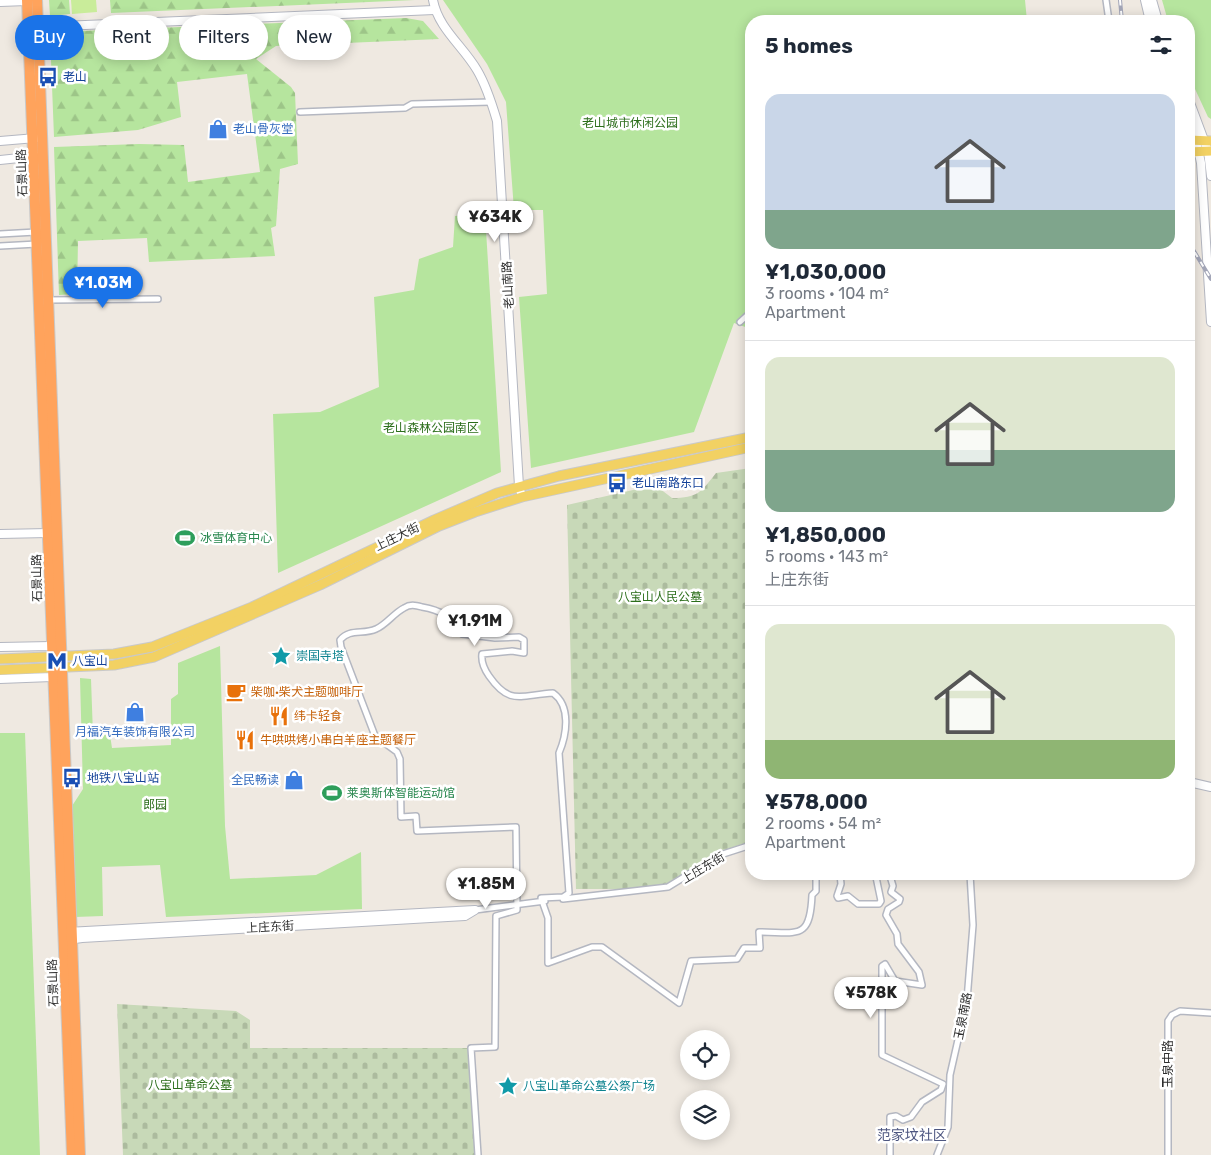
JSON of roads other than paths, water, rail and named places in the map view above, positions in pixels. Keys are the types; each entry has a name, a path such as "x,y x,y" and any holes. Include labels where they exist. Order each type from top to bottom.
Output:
{"highway":[{"name":"石景山路","path":"27,0 49,300 62,657 55,671"},
{"name":"石景山路","path":"37,0 38,15"},
{"name":"石景山路","path":"38,60 38,138"},
{"name":"石景山路","path":"39,156 37,244 51,657 55,671 80,1155"},
{"name":"石景山路","path":"68,936 72,1155"}],"main road":[{"path":"0,2 27,0"},
{"name":"老山南路","path":"433,0 434,10 476,69 492,102 498,121 519,486 522,498"},
{"path":"1145,0 1149,15"},
{"path":"1152,0 1156,15"},
{"path":"84,25 434,10"},
{"path":"1195,122 1200,141 1206,151 1211,176"},
{"path":"0,141 38,138"},
{"path":"1206,151 1211,322"},
{"path":"0,160 39,156"},
{"name":"上庄大街","path":"0,659 122,653 172,640 252,606 434,520 519,486 745,438"},
{"name":"上庄大街","path":"0,670 55,671 132,662 175,650 320,585 446,524 475,512 522,498 745,449"},
{"path":"0,534 48,533"},
{"path":"0,648 51,646 62,657"},
{"path":"0,679 55,671"},
{"path":"1195,783 1209,786"},
{"name":"上庄东街","path":"68,936 82,938 466,916 475,910"}],"street":[{"path":"1106,0 1108,15"},
{"path":"300,112 405,108 412,104 492,102"},
{"path":"0,234 37,232"},
{"path":"0,246 37,244"},
{"path":"49,300 158,299"},
{"path":"740,322 745,317"},
{"path":"478,1155 471,1048 495,1048 496,916 517,910 516,827 417,831 416,816 401,817 400,759 397,752 375,736 341,647 340,640 343,636 348,632 376,629 405,607 412,605 441,610 457,624 462,634 495,638 519,637 524,640 524,654 512,651 482,654 481,658 486,672 504,694 511,696 552,693 558,697 564,712 566,735 559,753 569,893 563,897 541,898 548,918 548,963 592,947 602,947 679,1003 691,961 737,959 744,948 760,948 759,932 799,932 805,928 811,916 812,895 816,891 816,880"},
{"name":"上庄东街","path":"475,910 668,887 720,855 745,847"},
{"path":"841,880 838,898 848,896 858,904 875,904 881,901 876,880"},
{"path":"890,1155 890,1117 896,1116 903,1120 911,1117 922,1102 941,1090 943,1084 882,1055 882,966 885,964 895,981 922,985 919,972 913,963 908,960 898,944 897,934 888,922 886,915 888,909 899,902 900,899 891,892 893,886 891,880"},
{"name":"玉泉南路","path":"937,1155 948,1127 950,1075 967,1000 973,925 970,880"},
{"name":"玉泉中路","path":"1168,1155 1168,1021 1172,1014 1180,1012 1211,1013"}],"railway":[{"path":"1120,0 1121,15"},
{"path":"1195,253 1211,279"}],"place":[{"name":"老山","path":"48,77"},
{"name":"老山骨灰堂","path":"218,129"},
{"name":"老山南路东口","path":"617,483"},
{"name":"冰雪体育中心","path":"185,538"},
{"name":"崇国寺塔","path":"281,656"},
{"name":"八宝山","path":"57,661"},
{"name":"柴咖·柴犬主题咖啡厅","path":"236,692"},
{"name":"月福汽车装饰有限公司","path":"135,712"},
{"name":"纬卡轻食","path":"279,716"},
{"name":"牛哄哄烤小串白羊座主题餐厅","path":"245,740"},
{"name":"地铁八宝山站","path":"72,778"},
{"name":"全民畅读","path":"294,780"},
{"name":"莱奥斯体智能运动馆","path":"332,793"},
{"name":"八宝山革命公墓公祭广场","path":"508,1086"}],"district":[{"name":"范家坟社区","path":"912,1135"}],"park label":[{"name":"老山城市休闲公园","path":"630,123"},
{"name":"老山森林公园南区","path":"431,428"},
{"name":"八宝山人民公墓","path":"660,597"},
{"name":"郎园","path":"155,805"},
{"name":"八宝山革命公墓","path":"190,1085"}]}
